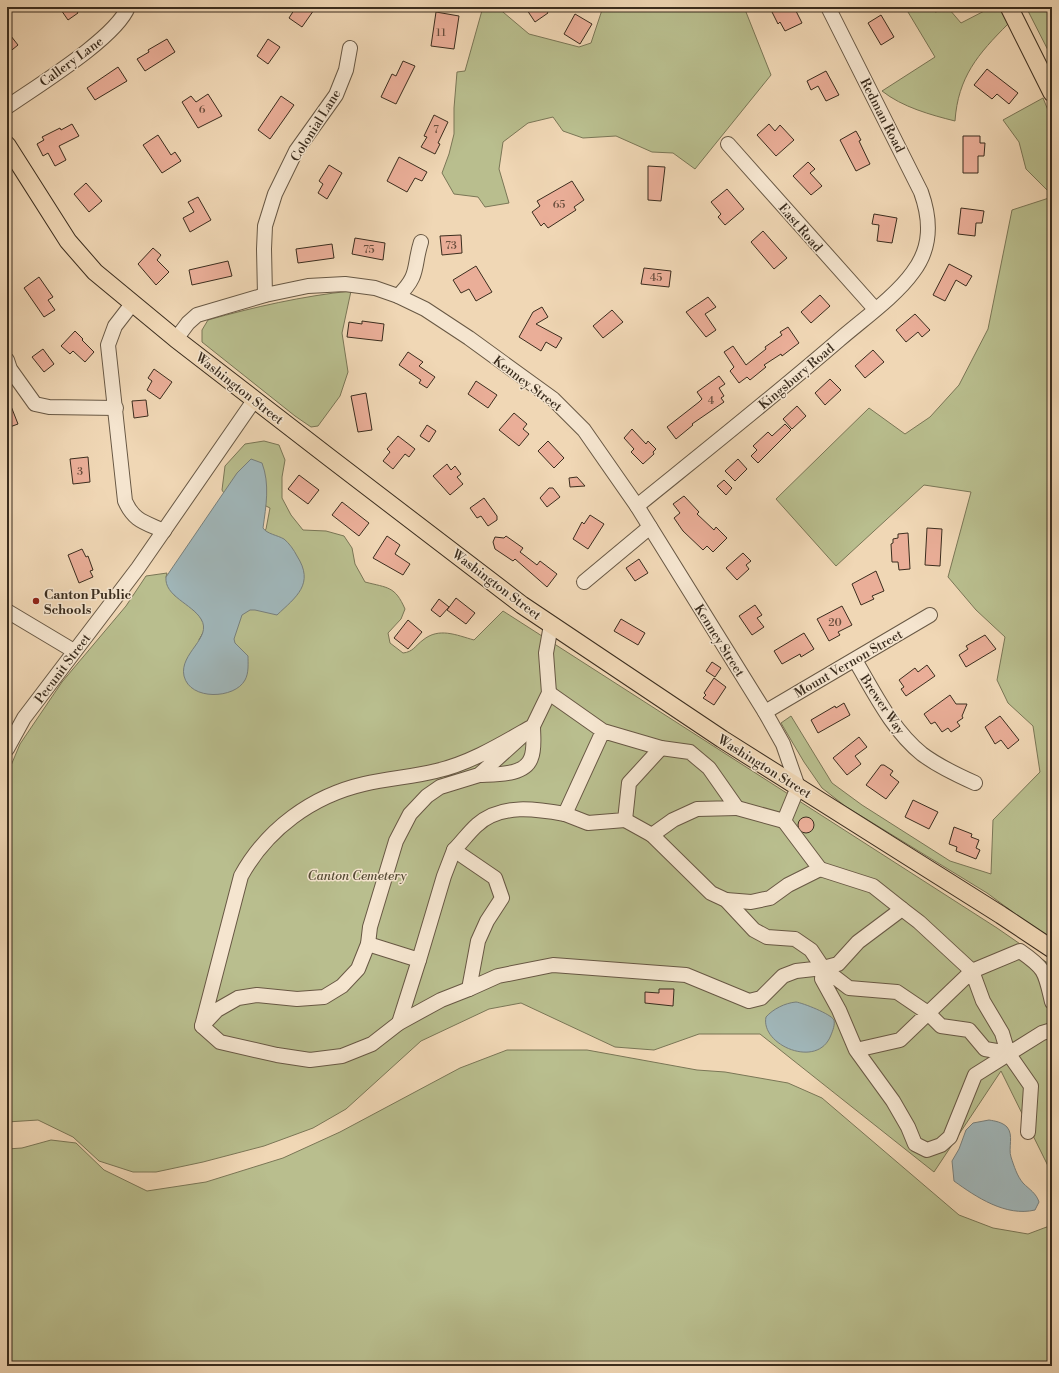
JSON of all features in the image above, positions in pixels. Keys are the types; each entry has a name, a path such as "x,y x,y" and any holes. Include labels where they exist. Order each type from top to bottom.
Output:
{"main road":[{"path":"1009,7 1052,93"},
{"name":"Washington Street","path":"7,145 68,242 95,272 176,339 522,605 715,734 1052,949"}],"street":[{"name":"Callery Lane","path":"7,107 72,62 112,30 125,15 128,7"},
{"name":"Redman Road","path":"828,7 915,179 927,210 929,227"},
{"name":"Colonial Lane","path":"265,294 265,226 275,194 296,151 336,95 346,70 350,48"},
{"name":"East Road","path":"728,144 875,309"},
{"name":"Kingsbury Road","path":"637,506 789,383 875,309 913,272 924,251 929,227"},
{"path":"398,296 408,286 414,276 421,242"},
{"name":"Kenney Street","path":"176,339 188,323 197,316 265,294 308,286 345,284 375,288 398,296 425,309 469,338 553,399 584,430 637,506 765,712 783,744 798,787"},
{"path":"132,304 115,326 108,345 125,501 130,512 136,518 164,531"},
{"path":"7,360 10,369 34,404 49,407 116,408"},
{"name":"Pecunit Street","path":"7,749 24,718 138,568 255,399"},
{"path":"584,582 650,527"},
{"path":"7,611 74,651"},
{"name":"Mount Vernon Street","path":"765,712 930,615"},
{"path":"479,776 533,726 549,693 546,653 551,625"},
{"name":"Brewer Way","path":"855,660 888,716 902,734 922,753 948,771 975,784"},
{"path":"549,693 603,731 661,748 690,752 709,768 737,808"},
{"path":"202,1026 217,1010 238,998 257,995 297,999 324,997 342,986 358,969 368,944 370,927 396,841 410,814 427,796 440,787 479,776 507,773 523,768 528,764 533,753 533,726"},
{"path":"202,1026 241,876 251,857 295,814 326,796 364,784 438,771 487,752 533,726"},
{"path":"566,814 603,731"},
{"path":"625,820 629,783 661,748"},
{"path":"784,821 798,787"},
{"path":"399,1023 444,876 454,850 478,824 495,815 512,810 534,808 566,814 588,822 625,820 652,835 711,893 726,900 752,902 770,898 788,885 820,869"},
{"path":"652,835 673,820 697,810 737,808 784,821 820,869 873,886 919,922 972,971 983,1001 1002,1033 1008,1053 1031,1086 1028,1132"},
{"path":"454,850 495,878 502,898 487,921 478,941 469,989"},
{"path":"726,900 754,930 768,937 795,939 811,950 823,968 849,988 897,992 928,1013 941,1026 969,1030 985,1049 1008,1053"},
{"path":"202,1026 220,1042 277,1055 310,1060 342,1056 372,1044 399,1023 441,1000 498,976 553,965 686,975 749,1001 761,998 783,976 796,971 823,968 838,964 858,942 902,910"},
{"path":"856,1050 900,1040 972,971 1020,951 1031,935"},
{"path":"368,944 419,960"},
{"path":"1020,951 1039,964 1046,975 1052,1002"},
{"path":"823,968 822,979 839,1010 856,1050 893,1101 908,1127 915,1144 927,1150 941,1145 950,1137 975,1075 1042,1033 1052,1030"}],"green space":[{"path":"483,7 497,7 529,34 579,47 591,43 603,7 744,7 771,75 695,169 673,153 652,152 616,136 583,138 563,131 553,117 528,123 503,142 499,169 509,203 485,207 478,197 454,194 442,173 454,134 454,108 457,72 465,71"},
{"path":"905,7 931,7 935,12 949,9 961,23 992,7 999,7 1008,24 987,46 971,67 960,92 955,121 927,113 898,102 882,91 935,57"},
{"path":"1026,7 1052,7 1052,58"},
{"path":"1043,98 1052,120 1052,195 1026,169 1019,142 1003,120"},
{"path":"1052,197 1052,941 987,893 845,806 822,788 804,762 781,723 791,716 832,783 862,805 950,861 991,874 993,820 1040,772 1033,726 1008,703 997,680 1005,637 976,610 948,577 971,492 924,485 836,566 776,499 869,408 905,434 930,417 959,385 988,329 1012,210"},
{"path":"351,291 342,333 348,372 340,396 318,426 311,427 295,416 202,342 202,330 208,320 279,302"},
{"name":"Canton Cemetery","path":"264,441 279,445 285,460 282,477 282,498 291,515 303,530 326,531 344,536 352,548 355,564 365,582 390,589 398,596 405,609 401,619 388,633 390,643 403,653 412,650 423,640 435,634 448,633 474,640 503,611 997,928 1052,966 1052,1174 1001,1071 934,1172 760,1034 699,1034 654,1050 615,1047 521,1003 489,1009 421,1041 346,1109 313,1128 264,1146 203,1162 156,1172 133,1172 99,1161 73,1137 38,1120 7,1122 7,775 20,744 62,682 126,606 146,576 167,573 166,577 174,595 185,602 200,617 205,625 205,629 199,640 266,529 270,508 256,501 228,500 222,490 225,466 245,444"},
{"path":"507,1050 587,1050 697,1070 725,1072 788,1083 822,1098 959,1215 993,1228 1028,1234 1052,1225 1052,1366 7,1366 7,1149 22,1148 51,1140 76,1143 104,1170 147,1191 206,1182 283,1158 340,1132 460,1068"}],"water":[{"path":"251,459 262,463 266,479 267,495 263,528 288,542 302,566 304,582 296,596 277,615 250,610 242,615 234,639 235,643 248,656 248,671 245,680 240,686 223,694 203,693 195,690 188,684 184,676 184,668 186,660 203,633 204,626 197,614 169,589 166,577 237,473"},
{"path":"796,1002 823,1012 834,1020 831,1035 824,1045 815,1051 803,1052 791,1050 772,1037 767,1027 766,1017 769,1014 784,1005"},
{"path":"989,1120 1003,1124 1009,1130 1011,1138 1011,1157 1021,1180 1038,1199 1039,1202 1035,1210 1013,1211 1002,1208 982,1199 954,1181 952,1161 959,1149 966,1130 973,1123"}],"building":[{"path":"59,7 74,7 78,13 68,20"},
{"path":"296,7 316,7 302,27 289,18"},
{"path":"525,7 544,7 548,13 535,22"},
{"path":"778,7 794,7 802,23 785,31 780,22 778,24 771,10"},
{"path":"436,12 459,16 454,49 431,46"},
{"path":"575,14 592,24 580,44 564,34"},
{"path":"881,15 894,37 881,45 868,23"},
{"path":"7,31 18,45 7,54"},
{"path":"167,39 175,52 145,71 137,59 149,52 148,50"},
{"path":"268,39 280,47 268,64 257,56"},
{"path":"403,61 415,66 396,104 381,97 392,74 396,76"},
{"path":"118,67 127,81 95,100 87,88"},
{"path":"987,69 1018,93 1009,104 997,94 992,99 974,85"},
{"path":"826,71 839,95 826,101 818,86 811,90 807,81"},
{"path":"208,94 222,116 198,128 182,102 191,96 196,102"},
{"path":"281,96 294,105 270,139 258,130"},
{"path":"434,115 448,122 438,143 440,144 435,154 421,147 427,137 424,136"},
{"path":"72,124 79,136 59,146 66,160 55,166 48,153 43,156 37,144 44,140 42,137"},
{"path":"769,124 775,131 780,125 794,140 776,156 757,135"},
{"path":"856,131 870,164 856,171 840,140"},
{"path":"158,135 171,155 175,152 181,161 162,173 143,145"},
{"path":"963,136 980,136 980,143 985,143 984,156 978,156 978,173 963,173"},
{"path":"399,157 427,172 422,181 415,178 407,192 387,181"},
{"path":"808,162 815,169 810,173 822,186 811,195 793,176"},
{"path":"329,165 342,173 327,199 318,193 323,184 319,181"},
{"path":"648,166 665,167 661,201 648,200"},
{"path":"572,181 584,200 574,207 576,210 548,228 544,223 541,226 532,212 540,206 537,201"},
{"path":"86,183 102,201 89,212 74,194"},
{"path":"727,189 744,209 725,225 718,217 721,214 711,202"},
{"path":"198,197 211,220 190,232 183,218 194,212 188,202"},
{"path":"961,208 984,211 982,223 976,223 975,236 958,234"},
{"path":"874,214 897,218 892,243 877,241 879,225 872,224"},
{"path":"763,231 787,258 774,269 751,242"},
{"path":"461,235 462,253 442,255 440,236"},
{"path":"355,238 385,243 383,260 352,254"},
{"path":"332,244 334,258 298,263 296,249"},
{"path":"153,248 161,255 157,260 169,272 156,285 138,264"},
{"path":"228,261 232,276 192,285 189,270"},
{"path":"949,264 972,276 966,286 956,280 945,301 933,295"},
{"path":"476,266 492,292 476,301 469,289 461,293 453,280"},
{"path":"644,268 671,271 669,287 641,284"},
{"path":"39,277 53,297 48,300 55,310 44,317 24,288"},
{"path":"820,295 830,306 811,323 801,312"},
{"path":"708,297 716,307 705,314 716,330 706,337 686,312"},
{"path":"542,307 548,317 536,324 562,338 556,348 546,342 541,351 519,337 533,312"},
{"path":"612,310 623,322 603,338 593,326"},
{"path":"915,314 930,330 922,337 918,332 906,342 896,330"},
{"path":"362,321 384,324 382,341 347,337 349,322 362,324"},
{"path":"788,327 799,343 782,356 781,354 764,365 766,367 750,380 747,377 739,383 730,371 734,367 724,352 733,346 746,365 766,349 765,347 782,335 780,332"},
{"path":"75,331 94,352 85,362 73,351 70,354 61,346"},
{"path":"43,349 54,364 44,372 32,357"},
{"path":"873,350 884,362 865,378 855,366"},
{"path":"408,352 423,362 419,366 435,377 427,388 419,383 421,380 399,365"},
{"path":"154,369 172,382 160,399 147,390 152,381 148,378"},
{"path":"719,376 725,384 719,388 724,396 721,398 724,402 692,424 693,425 676,439 667,427 699,402 702,399 697,392"},
{"path":"830,379 841,390 825,405 815,393"},
{"path":"476,381 497,395 488,408 468,394"},
{"path":"366,393 372,430 358,432 351,396"},
{"path":"7,396 18,424 7,428"},
{"path":"146,400 148,416 134,418 132,401"},
{"path":"797,406 806,416 792,429 783,419"},
{"path":"514,413 527,424 523,429 529,434 519,446 499,430"},
{"path":"785,424 791,430 758,463 751,456 757,450 753,446 768,432 772,436"},
{"path":"427,425 436,431 429,442 420,436"},
{"path":"632,429 646,444 648,441 656,449 653,452 654,454 643,464 631,452 634,449 624,438"},
{"path":"398,436 415,449 409,457 405,454 393,469 383,461 390,452 387,449"},
{"path":"548,441 564,458 554,468 538,451"},
{"path":"88,457 90,482 73,484 70,459"},
{"path":"738,459 747,469 735,481 725,471"},
{"path":"447,464 451,470 455,466 461,474 457,477 463,484 450,495 433,476"},
{"path":"299,475 319,490 308,504 288,489"},
{"path":"577,477 585,486 570,487 569,478"},
{"path":"724,480 732,488 726,495 717,486"},
{"path":"549,488 553,488 560,497 547,507 540,498"},
{"path":"684,496 699,512 697,514 714,530 716,527 727,538 713,552 707,546 703,550 683,531 674,518 680,513 673,504"},
{"path":"484,498 497,516 497,520 488,526 481,516 477,518 470,508"},
{"path":"342,502 369,523 359,536 332,515"},
{"path":"590,515 604,524 588,549 573,539 582,522 584,524"},
{"path":"927,528 942,529 940,566 925,565"},
{"path":"908,533 910,569 899,570 898,562 892,562 891,544 893,543 893,539 898,538 898,534"},
{"path":"387,536 400,545 395,554 410,564 403,575 373,558"},
{"path":"506,536 523,548 520,552 537,565 540,561 557,574 547,587 515,559 513,561 495,549 493,542 495,537 504,538"},
{"path":"82,549 86,557 88,556 93,570 90,571 93,577 79,583 68,555"},
{"path":"743,553 751,561 746,565 749,569 737,580 726,568"},
{"path":"639,559 648,573 635,581 626,568"},
{"path":"876,571 884,591 872,596 874,599 861,605 852,584"},
{"path":"456,598 475,613 466,624 447,610"},
{"path":"439,599 449,607 440,617 431,610"},
{"path":"755,605 762,615 757,618 764,627 752,635 739,616"},
{"path":"842,606 852,625 838,632 840,635 829,641 817,619"},
{"path":"621,619 645,633 638,645 614,631"},
{"path":"408,620 422,632 408,649 394,638"},
{"path":"804,633 814,649 801,657 800,654 782,664 774,651"},
{"path":"985,635 996,649 966,667 959,655 968,649 966,646"},
{"path":"712,662 721,668 715,677 706,671"},
{"path":"927,665 935,676 906,696 901,689 904,687 899,680 915,668 918,672"},
{"path":"714,678 726,687 714,705 703,698 706,695 704,693"},
{"path":"950,695 956,704 967,704 962,716 963,718 957,722 960,726 951,732 948,728 942,732 935,722 931,724 924,714"},
{"path":"844,703 850,715 818,733 811,720 835,706 836,708"},
{"path":"1000,716 1019,740 1008,749 1001,740 995,744 985,727"},
{"path":"859,737 867,747 855,756 861,764 847,775 833,758"},
{"path":"881,765 884,765 893,771 890,775 899,782 886,799 866,785"},
{"path":"913,800 938,812 929,829 905,817"},
{"path":"806,817 813,822 814,825 809,832 806,833 799,828 798,825 803,818"},
{"path":"954,827 972,834 971,837 979,840 976,848 980,850 976,859 956,851 957,847 949,844"},
{"path":"659,989 674,989 673,1006 645,1003 645,992 659,993"}],"place":[{"name":"Canton Public Schools","path":"36,601"}]}
